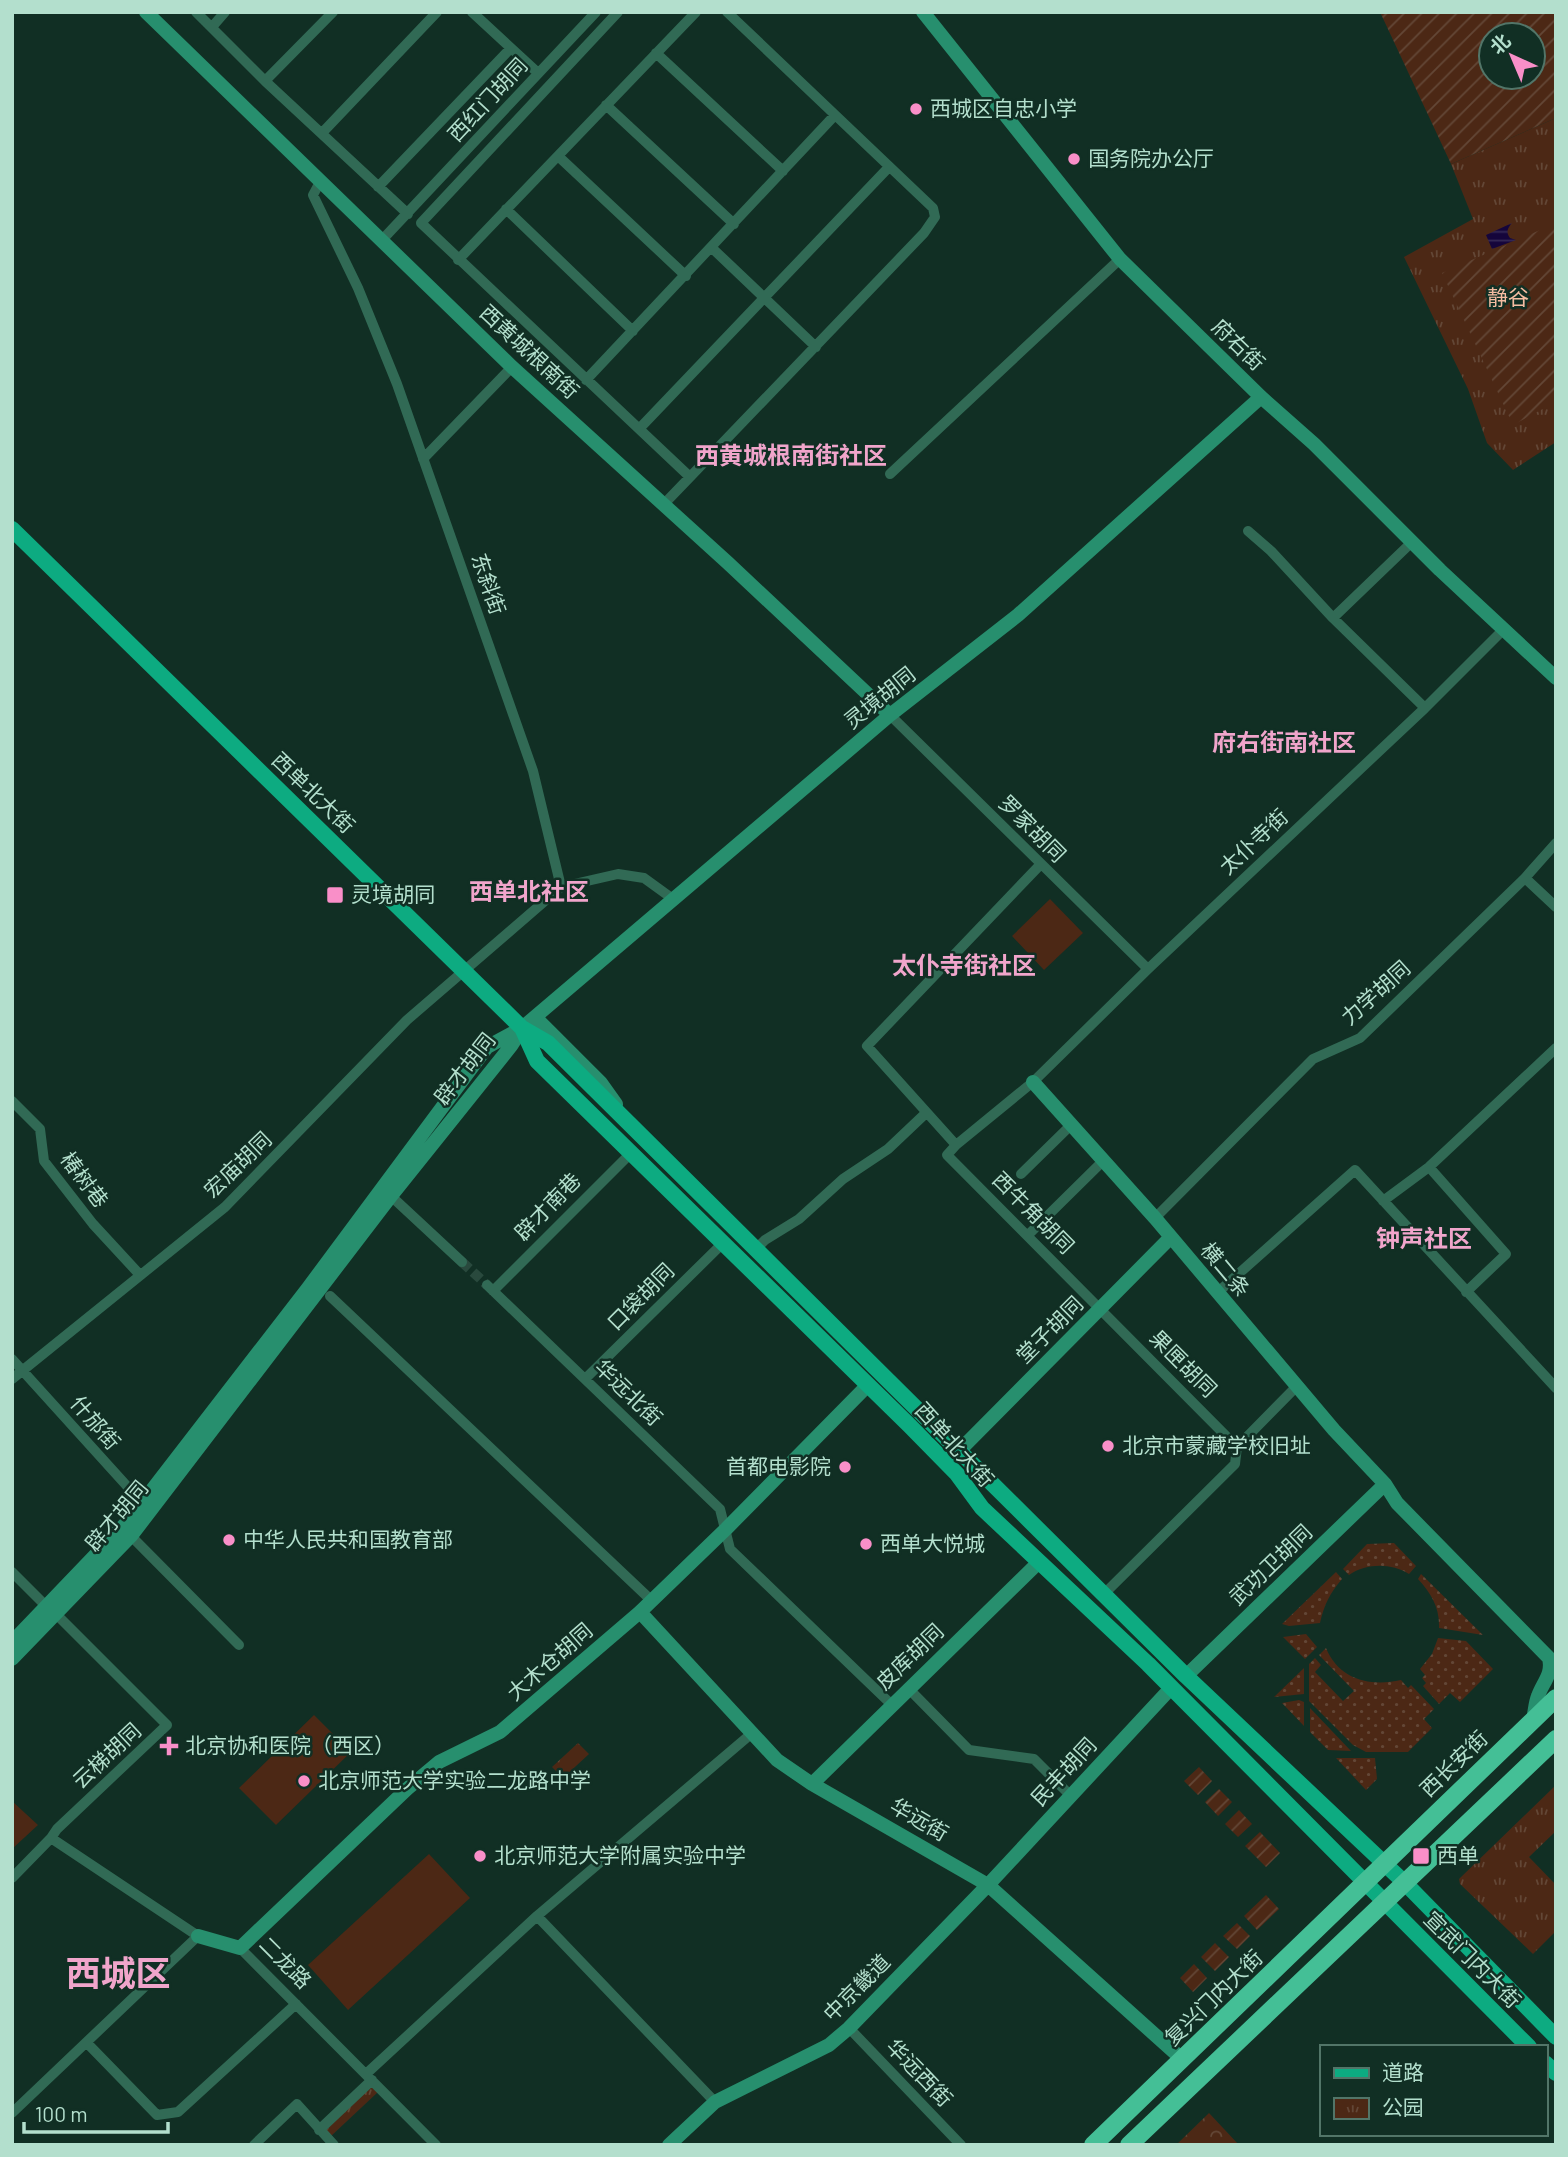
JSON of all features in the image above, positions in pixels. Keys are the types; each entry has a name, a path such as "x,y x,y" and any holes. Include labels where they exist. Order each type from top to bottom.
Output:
{"highway":[{"name":"西长安街","path":"1365,1883 1556,1698"},
{"path":"1129,2145 1556,1739"},
{"name":"复兴门内大街","path":"1093,2145 1365,1883"}],"main road":[{"name":"西黄城根南街","path":"146,12 512,367 664,504 890,715"},
{"name":"府右街","path":"923,12 1120,259 1261,397 1314,444 1503,631 1556,678"},
{"name":"灵境胡同","path":"528,1023 890,715 1018,615 1261,397"},
{"name":"西单北大街","path":"12,529 463,971 528,1023 1103,1595 1385,1864"},
{"name":"西单北大街","path":"528,1023 537,1060 957,1474 982,1508 1171,1688 1365,1883"},
{"name":"辟才胡同","path":"12,1659 51,1610 146,1507 528,1023"},
{"name":"辟才胡同","path":"12,1642 131,1536 146,1507 487,1047 528,1023"},
{"name":"横二条","path":"1033,1082 1155,1218 1297,1386 1385,1484 1397,1503 1549,1658 1551,1666 1546,1683 1538,1695 1533,1719"},
{"name":"堂子胡同","path":"959,1451 1170,1238"},
{"name":"大木仓胡同","path":"240,1948 407,1789 439,1762 500,1732 640,1612 868,1385"},
{"name":"横二条","path":"1385,1484 1397,1490 1556,1655"},
{"name":"武功卫胡同","path":"1186,1676 1385,1484"},
{"name":"皮库胡同","path":"812,1784 1039,1562"},
{"name":"华远街","path":"640,1612 778,1760 812,1784 988,1885 1183,2060"},
{"name":"民丰胡同","path":"988,1885 1171,1688"},
{"name":"宣武门内大街","path":"1385,1864 1556,2037"},
{"name":"宣武门内大街","path":"1365,1883 1527,2045"},
{"name":"中京畿道","path":"669,2145 715,2102 829,2045 849,2028 988,1885"},
{"name":"二龙路","path":"198,1937 240,1948"}],"street":[{"path":"196,12 265,81 408,215"},
{"path":"212,27 225,12"},
{"path":"265,81 333,12"},
{"path":"323,133 437,12"},
{"path":"472,12 538,73"},
{"name":"西红门胡同","path":"382,240 596,12"},
{"path":"618,12 421,222 458,260 690,477"},
{"path":"458,260 696,12"},
{"path":"664,504 915,243 935,217 933,208 727,12"},
{"path":"378,187 510,48"},
{"path":"656,53 783,171"},
{"path":"606,105 734,224"},
{"path":"586,380 835,115"},
{"path":"558,156 686,276"},
{"path":"639,429 889,167"},
{"name":"东斜街","path":"320,182 313,195 358,288 397,384 534,771 561,887"},
{"path":"506,209 633,331"},
{"path":"712,248 816,347"},
{"path":"890,474 1120,259"},
{"path":"423,459 512,367"},
{"path":"1248,531 1271,551 1333,618 1425,708"},
{"path":"1333,618 1412,542"},
{"name":"太仆寺街","path":"956,1145 1033,1082 1148,968 1425,708 1503,631"},
{"name":"罗家胡同","path":"890,715 1148,968"},
{"name":"力学胡同","path":"1155,1218 1313,1059 1360,1038 1525,878 1556,843"},
{"path":"956,1145 867,1046 1040,864"},
{"path":"463,971 561,887 618,874 644,878 673,899"},
{"path":"1525,878 1556,907"},
{"name":"宏庙胡同","path":"12,1380 225,1207 407,1020 463,971"},
{"path":"1383,1201 1429,1167 1556,1048"},
{"name":"椿树巷","path":"12,1101 40,1129 44,1161 93,1224 140,1275"},
{"path":"756,1249 765,1240 799,1219 843,1179 888,1149 926,1113"},
{"path":"1021,1174 1072,1125"},
{"name":"西牛角胡同","path":"956,1145 947,1155 1101,1309"},
{"name":"辟才南巷","path":"490,1288 632,1152"},
{"path":"1029,1234 1103,1161"},
{"path":"1429,1167 1507,1254 1466,1292"},
{"path":"1217,1293 1355,1170 1556,1388"},
{"path":"391,1196 462,1262"},
{"name":"口袋胡同","path":"585,1379 724,1242"},
{"name":"华远北街","path":"490,1288 720,1509 730,1549 892,1705"},
{"path":"330,1296 650,1600"},
{"name":"果匣胡同","path":"1101,1309 1237,1447"},
{"name":"什邡街","path":"12,1359 146,1507"},
{"path":"1103,1595 1235,1464 1237,1447 1297,1386"},
{"path":"131,1536 239,1645"},
{"path":"12,1572 51,1610"},
{"name":"云梯胡同","path":"51,1610 167,1726 51,1838"},
{"path":"908,1688 970,1750 1034,1759 1070,1795"},
{"path":"319,2130 369,2077 537,1916 751,1734"},
{"path":"12,1878 51,1838"},
{"name":"二龙路","path":"51,1838 198,1937"},
{"path":"537,1916 715,2102"},
{"path":"12,2113 198,1937"},
{"name":"二龙路","path":"240,1948 436,2145"},
{"path":"87,2043 157,2115 178,2112 296,2004"},
{"name":"华远西街","path":"849,2028 961,2145"},
{"path":"254,2145 297,2104 334,2145"}],"green space":[{"path":"1380,12 1556,12 1556,118 1451,164"},
{"path":"1556,118 1556,442 1513,470 1487,443 1468,389 1404,257 1473,219 1451,164"},
{"name":"静谷","path":"1556,223 1556,402 1513,425 1442,273"},
{"path":"1050,899 1083,933 1044,970 1012,936"},
{"path":"1394,1543 1416,1566 1409,1574 1387,1566 1363,1568 1349,1575 1343,1569 1367,1544"},
{"path":"1336,1572 1342,1579 1323,1610 1320,1623 1289,1626 1282,1624"},
{"path":"1421,1574 1483,1635 1439,1628 1434,1601 1418,1579"},
{"path":"1306,1634 1317,1647 1305,1659 1283,1637"},
{"path":"1438,1638 1466,1641 1493,1669 1460,1702 1450,1693 1439,1704 1423,1686 1426,1683 1422,1678 1425,1675 1420,1669 1432,1654"},
{"path":"1326,1648 1339,1667 1357,1679 1378,1682 1401,1680 1408,1688 1411,1685 1434,1709 1424,1719 1432,1728 1408,1752 1366,1752 1353,1745 1309,1701 1309,1664 1315,1658 1321,1665 1315,1672 1343,1701 1354,1691 1319,1655"},
{"path":"1304,1668 1304,1694 1274,1697"},
{"path":"1299,1700 1304,1702 1304,1726 1282,1703"},
{"path":"1310,1708 1351,1751 1328,1750 1310,1732"},
{"path":"314,1715 351,1752 276,1825 239,1788"},
{"path":"578,1743 589,1754 563,1778 552,1767"},
{"path":"1336,1758 1375,1758 1377,1779 1366,1790"},
{"path":"1199,1767 1212,1781 1198,1795 1184,1781"},
{"path":"1556,1785 1556,1831 1529,1857 1556,1885 1556,1931 1533,1954 1460,1884 1459,1879"},
{"path":"1219,1789 1232,1802 1218,1816 1205,1802"},
{"path":"12,1801 38,1825 12,1849"},
{"path":"1239,1810 1252,1824 1238,1837 1225,1824"},
{"path":"1260,1832 1280,1853 1266,1867 1245,1846"},
{"path":"429,1854 470,1898 348,2010 308,1965"},
{"path":"1266,1895 1279,1909 1257,1930 1244,1916"},
{"path":"1237,1923 1250,1936 1237,1949 1223,1936"},
{"path":"1215,1943 1229,1957 1215,1971 1201,1957"},
{"path":"1194,1964 1207,1978 1193,1992 1180,1978"},
{"path":"372,2085 378,2092 330,2137 325,2131"},
{"path":"1209,2113 1239,2145 1176,2145"}],"shaded area":[{"path":"1512,223 1508,234 1516,240 1492,249 1486,235"}],"tunnel":[{"path":"462,1262 487,1285"}],"place":[{"name":"西城区自忠小学","path":"916,109"},
{"name":"国务院办公厅","path":"1074,159"},
{"name":"灵境胡同","path":"335,895"},
{"name":"北京市蒙藏学校旧址","path":"1108,1446"},
{"name":"首都电影院","path":"845,1467"},
{"name":"中华人民共和国教育部","path":"229,1540"},
{"name":"西单大悦城","path":"866,1544"},
{"name":"北京协和医院（西区）","path":"169,1746"},
{"name":"北京师范大学实验二龙路中学","path":"304,1781"},
{"name":"北京师范大学附属实验中学","path":"480,1856"},
{"name":"西单","path":"1421,1856"}],"district":[{"name":"西黄城根南街社区","path":"791,456"},
{"name":"府右街南社区","path":"1284,743"},
{"name":"西单北社区","path":"529,892"},
{"name":"太仆寺街社区","path":"964,966"},
{"name":"钟声社区","path":"1424,1239"},
{"name":"西城区","path":"118,1974"}]}
